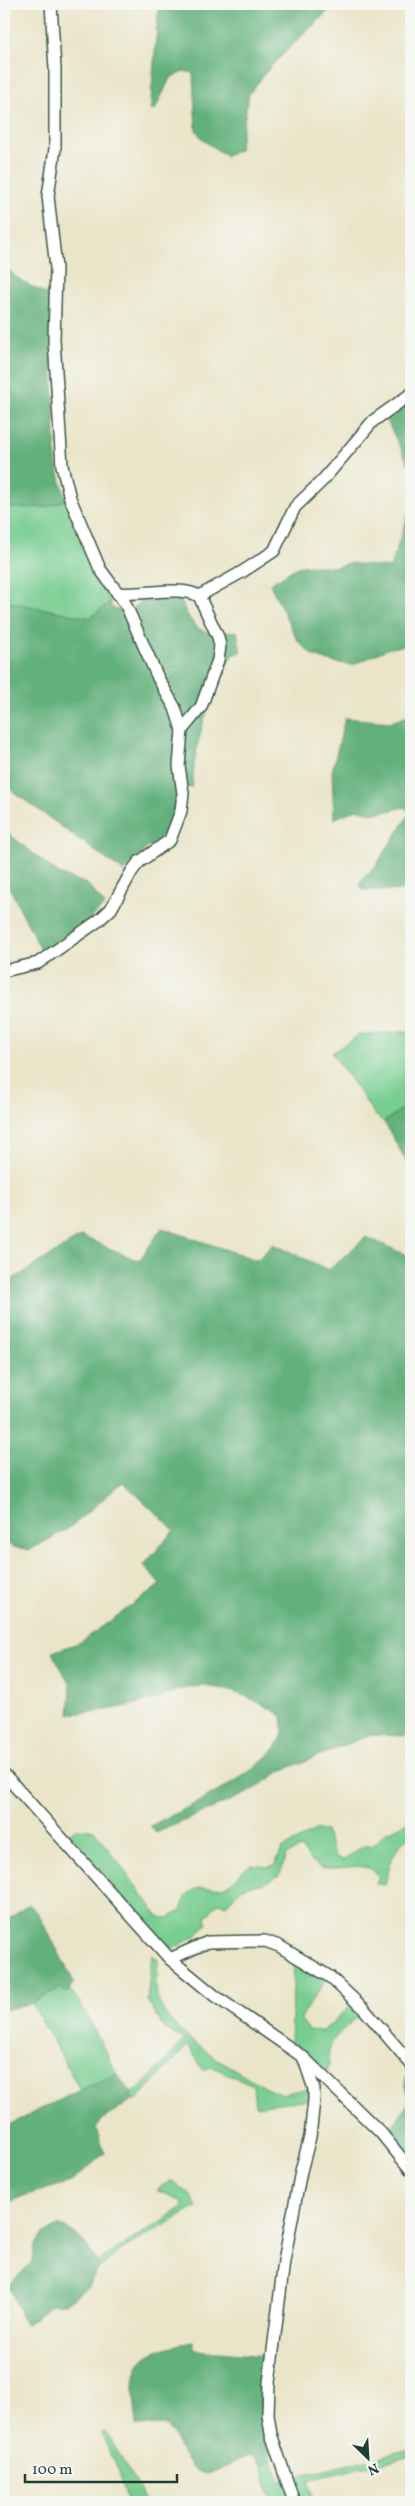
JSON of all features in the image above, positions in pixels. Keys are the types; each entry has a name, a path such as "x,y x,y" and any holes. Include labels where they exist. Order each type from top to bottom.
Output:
{"street":[{"path":"4,971 38,963 98,921 111,909 124,881 139,862 170,840 181,811 183,793 179,766 182,730 175,708 158,678 128,609 100,569 70,498 62,466 54,340 56,268 48,196 54,149 56,69 51,4"},
{"path":"199,596 242,572 274,550 295,507 324,480 373,421 411,394"},
{"path":"117,593 173,592 194,593 199,596 218,637 220,646 218,660 201,707 182,730"},
{"path":"128,609 136,599 144,594"},
{"path":"4,1774 170,1959 222,2001 303,2057 381,2133 411,2170"},
{"path":"170,1959 208,1942 265,1941 279,1946 330,1977 364,2009 411,2064"},
{"path":"294,2502 270,2434 269,2383 284,2261 301,2171 310,2138 314,2100 311,2078 303,2057"}],"green space":[{"path":"159,4 326,4 327,12 270,67 249,94 239,150 226,156 203,140 196,130 193,73 184,71 170,78 155,110 150,111"},
{"path":"4,262 11,273 17,278 50,296 56,463 66,500 47,507 9,508 4,512"},
{"path":"411,402 411,469 386,419"},
{"path":"66,500 110,602 90,618 4,601 4,512 9,508 47,507"},
{"path":"411,506 411,645 389,648 353,665 332,662 312,655 297,640 270,584 297,567 309,565 335,567 350,563 390,568"},
{"path":"178,595 193,624 198,628 213,633 237,631 241,652 232,655 216,687 204,719 196,752 192,787 178,789 175,813 168,831 147,848 124,872 4,785 4,601 90,618 110,602 112,608 127,613 144,599"},
{"path":"411,715 411,891 363,890 359,883 377,864 410,813 404,807 375,812 357,809 334,819 332,772 345,718 391,722"},
{"path":"4,830 59,874 87,884 105,905 89,920 42,952 4,877"},
{"path":"411,1031 411,1102 384,1122 375,1115 332,1053 359,1035"},
{"path":"411,1102 411,1169 384,1122"},
{"path":"162,1228 257,1260 273,1244 329,1270 366,1237 411,1257 411,1736 369,1735 281,1771 252,1791 156,1833 150,1826 205,1799 247,1774 264,1760 277,1746 283,1732 282,1716 262,1704 239,1694 203,1686 178,1690 160,1698 124,1707 69,1714 71,1686 52,1652 81,1642 160,1585 144,1565 174,1530 123,1482 69,1528 30,1550 13,1547 4,1542 4,1285 81,1236 139,1261"},
{"path":"411,1821 411,1835 396,1851 385,1885 376,1884 379,1876 367,1868 327,1868 317,1866 300,1848 286,1855 280,1875 262,1884 248,1886 240,1890 226,1905 218,1903 206,1917 207,1923 196,1936 174,1948 164,1946 69,1834 75,1829 94,1830 159,1917 168,1918 181,1911 185,1900 196,1889 216,1888 231,1883 251,1865 269,1867 275,1865 282,1849 317,1830 325,1831 336,1858 344,1860 363,1846 372,1846 385,1833"},
{"path":"29,1904 38,1913 74,1982 67,1993 60,1988 32,2003 4,2010 4,1923"},
{"path":"152,1955 158,1960 157,1995 163,2009 173,2023 187,2037 222,2062 270,2090 282,2094 309,2088 311,2099 255,2106 253,2085 212,2067 203,2070 188,2045 137,2100 132,2100 131,2093 140,2088 184,2040 164,2028 147,2000"},
{"path":"294,1963 326,1980 303,2014 301,2020 309,2030 323,2031 353,2004 362,2014 342,2030 334,2040 329,2051 327,2071 291,2042"},
{"path":"60,1988 66,1992 69,1989 80,2002 117,2074 80,2090 32,2003"},
{"path":"117,2074 131,2093 132,2100 103,2119 96,2129 105,2153 71,2182 23,2196 4,2205 4,2127"},
{"path":"408,2074 411,2076 411,2162 387,2134 410,2101 405,2084"},
{"path":"171,2180 191,2196 197,2207 126,2247 99,2268 97,2262 182,2208 183,2203 181,2200 158,2191 158,2189"},
{"path":"60,2226 84,2242 99,2268 88,2286 66,2303 52,2304 25,2325 9,2285 31,2263 35,2245 44,2233"},
{"path":"193,2342 194,2350 265,2356 264,2421 272,2460 261,2466 252,2455 238,2459 218,2471 207,2474 199,2472 186,2459 166,2425 137,2426 134,2390 138,2366 145,2358 156,2351"},
{"path":"106,2432 132,2475 145,2502 128,2502 118,2470 102,2434"},
{"path":"411,2449 411,2456 308,2480 314,2502 272,2502 261,2466 272,2460 280,2481"}]}
